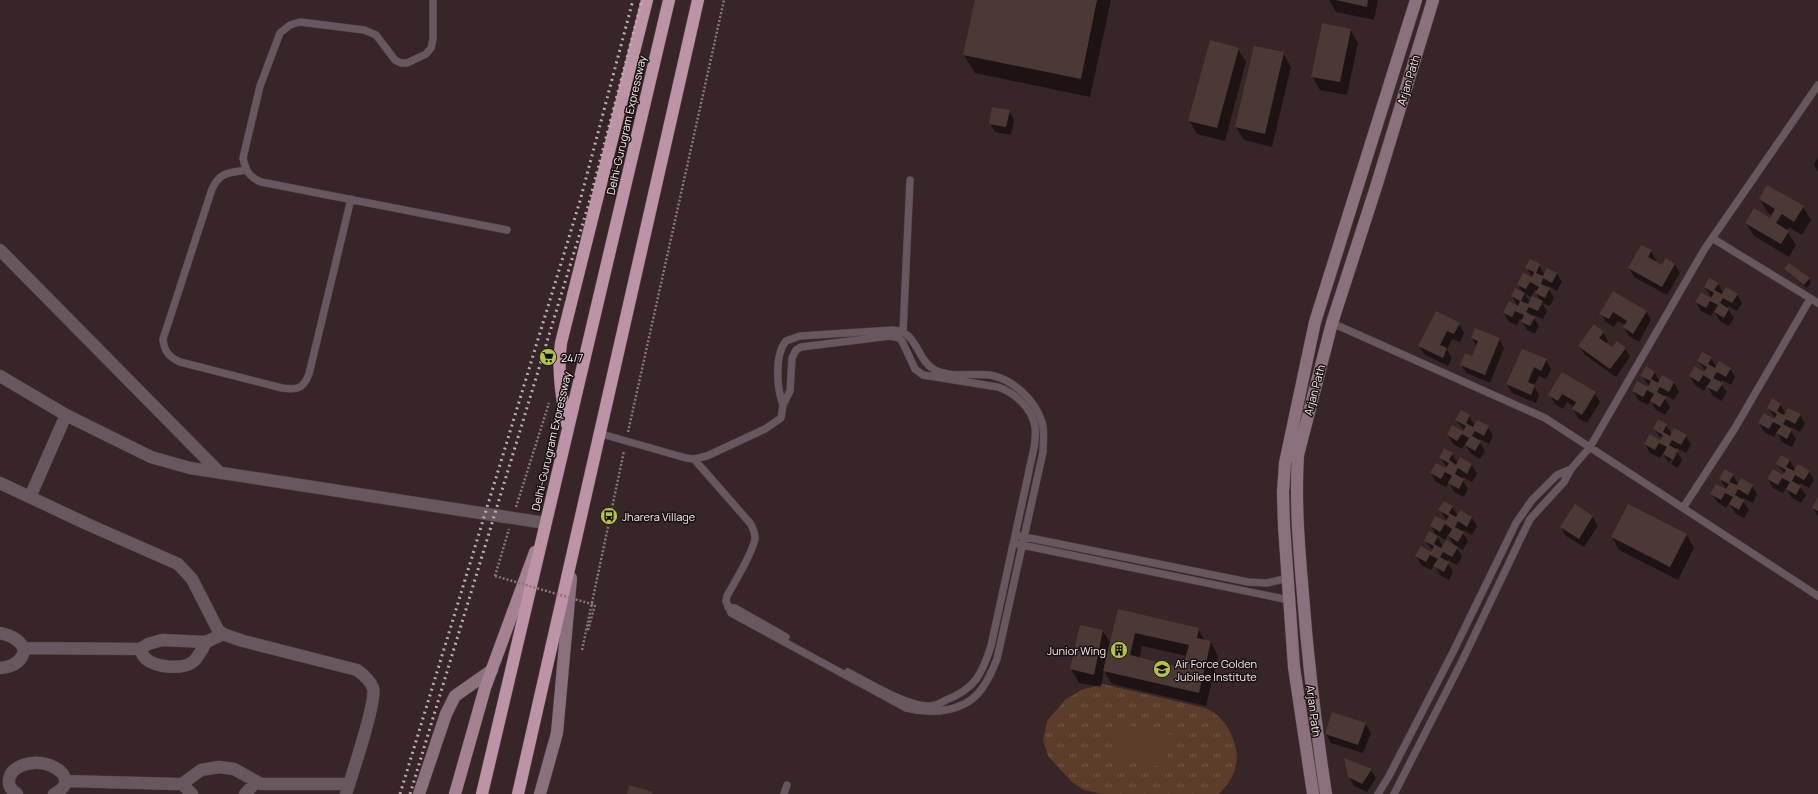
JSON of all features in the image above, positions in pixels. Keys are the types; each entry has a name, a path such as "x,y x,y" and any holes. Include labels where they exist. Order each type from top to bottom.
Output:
{"highway":[{"path":"567,433 559,371 561,344 647,0"},
{"name":"Delhi-Gurugram Expressway","path":"482,794 669,0"},
{"path":"518,794 598,433 698,0"}],"main road":[{"name":"Arjan Path","path":"1313,794 1294,666 1283,485 1284,463 1315,322 1416,0"},
{"name":"Arjan Path","path":"1326,794 1309,666 1298,535 1296,476 1298,455 1332,323 1376,188 1433,0"},
{"path":"455,794 492,670 545,523"},
{"path":"540,794 557,733 575,537"},
{"path":"419,794 446,714 455,696 492,670"}],"street":[{"path":"0,250 220,473"},
{"path":"0,376 66,415 151,457 190,468 545,523"},
{"path":"30,497 66,415"},
{"path":"0,483 178,564 192,579 216,627 223,634 243,641 357,670 367,677 373,689 372,706 348,789 267,784 256,782 234,770 219,767 201,770 182,784 171,785 65,781"},
{"path":"0,633 15,638 23,648 24,653 19,660 10,666 0,668"},
{"path":"23,648 140,649 148,644 162,640 206,642 223,634"},
{"path":"140,649 146,659 151,662 168,666 180,666 186,665 195,660 206,642"},
{"path":"17,794 10,788 9,777 16,767 22,764 34,763 52,765 61,771 65,781"},
{"path":"54,794 60,790 65,781"},
{"path":"245,794 256,782"},
{"path":"182,784 192,794"}],"lane":[{"path":"433,0 433,39 431,48 426,54 407,63 400,63 395,60 376,35 364,30 300,22 290,25 280,33 260,86 243,158 246,170 252,178 261,182 507,230"},
{"path":"1394,794 1463,659 1530,519 1567,478 1571,469 1590,447 1712,238 1818,86"},
{"path":"246,170 223,174 216,181 212,189 163,339 164,347 169,356 180,362 282,388 300,388 305,384 309,374 351,199"},
{"path":"903,332 910,180"},
{"path":"1712,238 1818,303"},
{"path":"1683,508 1735,428 1810,299"},
{"path":"1332,323 1545,418 1818,596"},
{"path":"694,460 750,523 754,531 755,540 752,548 726,596 728,607 734,614 896,704 918,711 945,711 960,706 983,689 990,677 996,659 1042,452 1044,431 1038,413 1024,394 1007,381 990,375 944,373 936,370 926,362 912,338 903,332 893,330 800,336 786,341 780,352 778,377 779,393 783,406"},
{"path":"598,433 694,460 707,456 778,421 781,418 783,406 790,391 792,358 796,350 801,347 890,336 899,338 902,341 915,369 923,375 1005,390 1024,404 1035,426 1034,448 1016,534 991,646 984,668 978,678 962,694 936,705 929,706 915,703 878,688 825,660 735,608 728,607"},
{"path":"1378,794 1389,776 1453,652 1523,511 1561,472 1571,469"},
{"path":"1016,534 1248,582 1267,583 1288,578"},
{"path":"1014,543 1289,600"},
{"path":"784,794 787,785"}],"path":[{"path":"506,543 495,576 595,605 582,650 626,441 724,0"}],"green space":[{"path":"1103,684 1205,708 1218,715 1231,734 1237,759 1234,773 1219,794 1102,794 1084,790 1072,782 1048,756 1043,740 1047,721 1065,700 1081,690"},
{"path":"1121,723 1172,735 1165,768 1113,756"}],"building":[{"path":"975,0 1097,0 1081,79 963,55"},
{"path":"1336,0 1368,0 1367,7"},
{"path":"1322,23 1351,29 1340,82 1311,77"},
{"path":"1210,40 1239,48 1217,128 1188,121"},
{"path":"1254,46 1284,52 1265,134 1235,127"},
{"path":"992,107 1010,110 1006,127 989,124"},
{"path":"1767,185 1804,206 1794,222 1782,214 1776,223 1789,231 1781,244 1745,223 1754,208 1770,218 1775,209 1759,199"},
{"path":"1641,245 1652,250 1648,257 1662,265 1666,258 1675,264 1662,287 1628,268"},
{"path":"1530,259 1540,264 1536,273 1543,276 1547,268 1557,273 1552,283 1543,278 1541,284 1550,288 1545,298 1535,293 1539,287 1530,282 1526,289 1517,285 1523,273 1532,277 1534,272 1525,268"},
{"path":"1789,263 1810,278 1804,285 1784,269"},
{"path":"1709,278 1719,283 1714,290 1722,294 1726,287 1738,294 1732,303 1723,298 1720,303 1729,309 1724,318 1714,312 1718,305 1710,301 1706,308 1695,302 1701,292 1711,298 1714,293 1704,287"},
{"path":"1515,288 1525,293 1521,301 1528,304 1532,296 1543,301 1538,311 1529,307 1526,312 1535,317 1530,326 1521,322 1524,315 1515,311 1512,317 1503,313 1509,301 1518,306 1520,301 1511,296"},
{"path":"1613,291 1647,311 1633,334 1623,327 1627,321 1613,312 1609,319 1599,314"},
{"path":"1436,311 1460,323 1454,334 1447,331 1440,345 1447,348 1443,358 1418,346"},
{"path":"1594,324 1604,332 1599,338 1612,347 1617,341 1626,348 1610,369 1578,346"},
{"path":"1475,328 1500,338 1485,375 1460,365 1465,353 1472,356 1478,341 1471,338"},
{"path":"1522,349 1547,359 1541,371 1534,367 1528,382 1535,385 1531,395 1506,384"},
{"path":"1702,352 1712,357 1708,364 1715,368 1719,361 1731,368 1726,377 1717,372 1713,378 1723,383 1717,392 1707,387 1711,380 1703,375 1699,382 1689,376 1694,366 1704,372 1707,367 1697,361"},
{"path":"1646,366 1655,372 1651,379 1658,383 1662,375 1674,382 1669,392 1660,387 1657,392 1666,397 1660,407 1650,401 1654,394 1647,390 1643,397 1632,391 1637,381 1648,387 1651,381 1640,376"},
{"path":"1562,372 1596,392 1582,415 1572,409 1576,402 1562,394 1558,401 1548,395"},
{"path":"1772,398 1781,404 1777,411 1784,415 1788,408 1801,414 1795,424 1786,419 1783,424 1792,429 1787,439 1776,433 1781,426 1773,422 1769,429 1758,423 1764,413 1774,419 1777,414 1767,408"},
{"path":"1461,410 1470,415 1466,423 1473,427 1477,420 1489,426 1484,436 1475,431 1472,436 1481,441 1475,451 1465,445 1469,438 1462,434 1457,441 1447,435 1452,425 1463,431 1466,426 1455,420"},
{"path":"1658,419 1667,424 1663,432 1670,436 1674,428 1687,435 1681,445 1672,440 1669,445 1678,450 1673,460 1663,454 1667,447 1659,443 1655,450 1644,444 1650,434 1660,440 1663,435 1653,429"},
{"path":"1444,448 1453,453 1449,460 1456,465 1460,457 1472,464 1467,474 1458,468 1455,474 1464,479 1459,489 1448,483 1452,476 1445,472 1441,479 1430,473 1436,463 1446,468 1449,463 1439,458"},
{"path":"1781,455 1790,460 1786,467 1794,471 1798,464 1810,471 1804,480 1795,475 1792,481 1801,486 1796,495 1786,489 1790,482 1782,478 1778,485 1767,479 1773,469 1783,475 1786,470 1776,464"},
{"path":"1724,469 1734,474 1729,482 1737,485 1741,478 1753,485 1748,495 1738,489 1735,495 1744,500 1739,510 1729,504 1733,497 1725,493 1721,500 1710,494 1716,484 1726,489 1729,484 1719,479"},
{"path":"1818,497 1818,511 1812,508"},
{"path":"1444,501 1453,506 1449,513 1456,517 1460,510 1472,517 1467,527 1458,521 1455,527 1464,532 1458,542 1448,536 1452,529 1445,524 1440,532 1430,526 1435,516 1446,521 1449,516 1438,510"},
{"path":"1575,504 1593,516 1579,539 1560,527"},
{"path":"1628,504 1687,534 1670,567 1611,537"},
{"path":"1429,531 1438,536 1434,544 1441,548 1446,540 1458,547 1452,557 1443,552 1440,557 1449,562 1444,572 1433,566 1438,559 1430,555 1426,562 1415,556 1421,546 1431,552 1434,546 1424,541"},
{"name":"Junior Wing","path":"1118,609 1199,628 1197,638 1211,641 1199,693 1103,671","holes":["1135,633 1189,645 1183,668 1130,655"]},
{"path":"1080,625 1103,630 1094,675 1070,669"},
{"path":"1332,712 1366,723 1358,745 1325,734"},
{"path":"1344,758 1372,769 1362,784 1348,777"},
{"path":"629,785 653,792 652,794 627,794"}],"railway":[{"path":"400,794 580,201 633,0"},
{"path":"410,794 589,203 642,0"}],"place":[{"name":"24/7","path":"548,357"},
{"name":"Jharera Village","path":"609,516"},
{"name":"Junior Wing","path":"1119,650"},
{"name":"Air Force Golden Jubilee Institute","path":"1162,669"}]}
